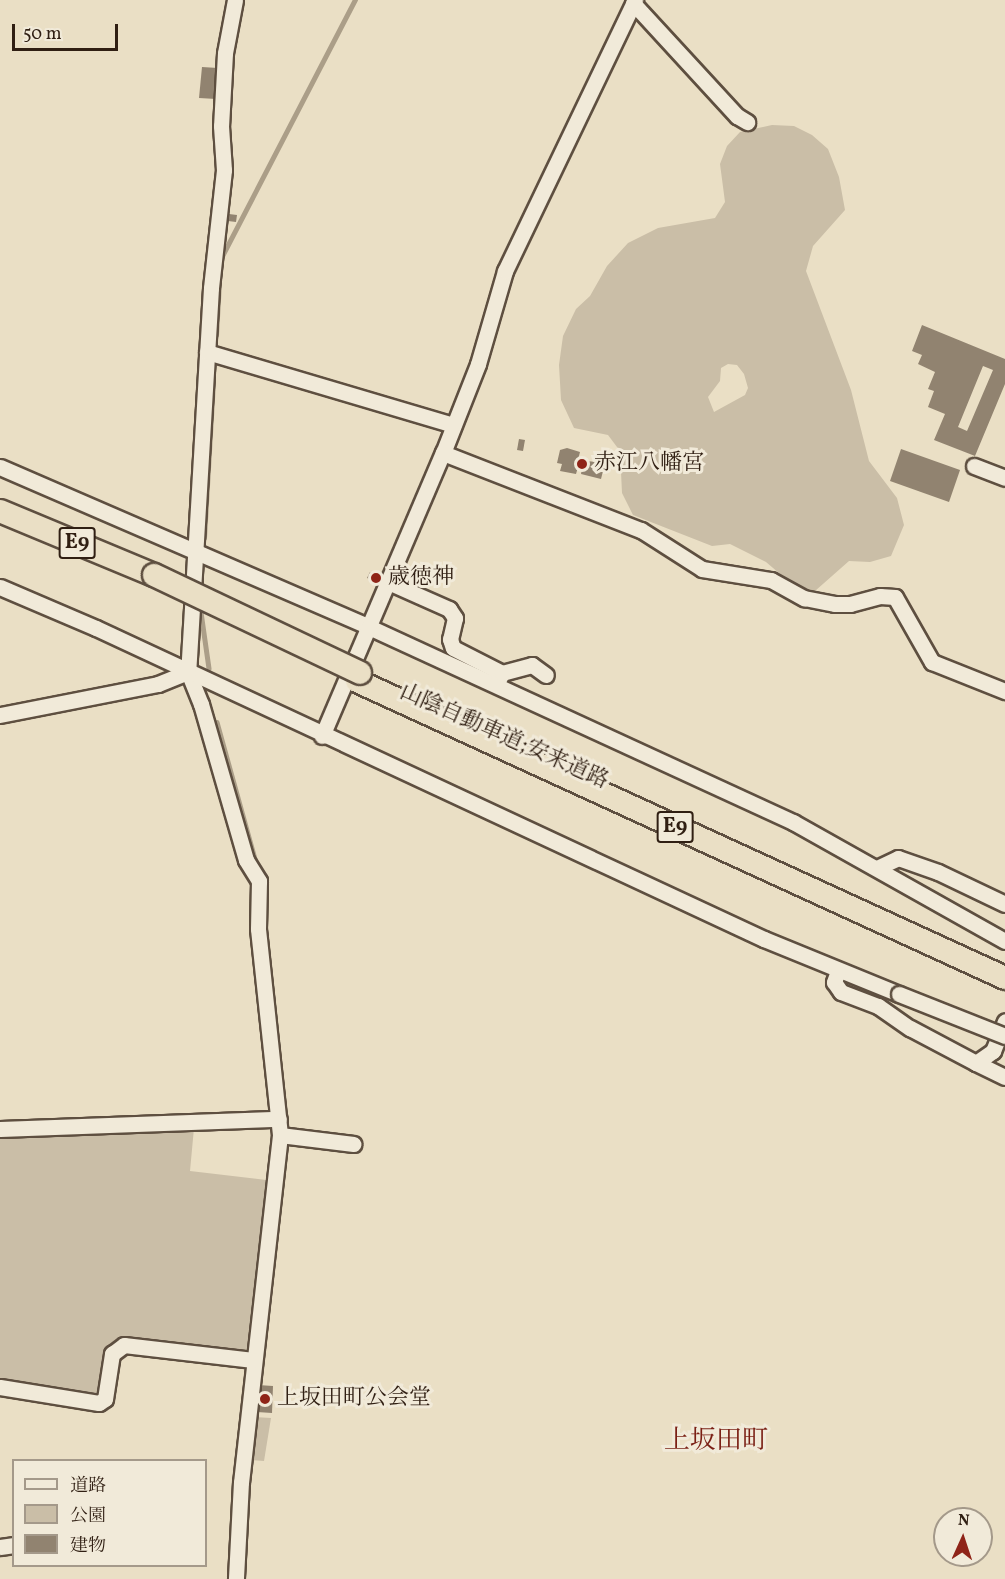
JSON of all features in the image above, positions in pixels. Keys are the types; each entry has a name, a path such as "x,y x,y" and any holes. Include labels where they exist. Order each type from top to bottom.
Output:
{"highway":[{"name":"山陰自動車道;安来道路","path":"0,511 1000,971"},
{"name":"山陰自動車道;安来道路","path":"0,523 153,582"}],"street":[{"path":"235,0 225,53 221,126 224,170 212,354 194,552 188,672 201,704 246,860 259,881 258,929 280,1127 241,1482 236,1579"},
{"path":"322,736 443,453 478,364 505,270 634,1 737,116 747,122"},
{"path":"212,354 453,425"},
{"path":"443,453 640,530 702,569 771,580 804,598 835,604 850,604 880,596 895,597 932,662 1005,691"},
{"path":"974,466 1005,478"},
{"path":"0,467 369,627 499,679 793,822 879,867 1005,941"},
{"path":"388,582 449,609 455,618 450,639 453,648 499,679"},
{"path":"0,587 838,971 1005,1036"},
{"path":"499,679 532,665 546,675"},
{"path":"0,715 158,684 188,672"},
{"path":"879,867 898,858 938,872 1005,904"},
{"path":"838,971 834,982 841,992 878,1006 910,1028 1005,1077"},
{"path":"976,1063 993,1051 1005,1021"},
{"path":"0,1129 280,1127 353,1144"},
{"path":"0,1387 99,1403 105,1399 112,1354 124,1345 253,1360"}],"green space":[{"path":"772,125 794,126 812,135 828,149 839,177 845,210 813,246 806,271 851,390 869,461 897,498 904,525 891,556 870,562 849,561 815,591 793,585 766,562 730,544 712,546 633,515 622,493 620,451 608,435 574,428 561,400 559,365 563,336 576,309 590,296 607,266 628,243 658,228 715,218 725,202 720,164 727,146 740,132","holes":["728,364 737,365 744,374 748,388 745,395 714,412 708,397 720,381 721,368"]},
{"path":"194,1128 190,1171 266,1180 246,1355 116,1341 109,1350 103,1394 95,1399 0,1382 0,1135"},
{"path":"253,1417 271,1418 264,1461 249,1460"}],"building":[{"path":"202,67 218,68 216,99 199,98"},
{"path":"229,214 237,215 236,222 228,221"},
{"path":"922,325 1005,359 1005,384 975,456 934,440 945,414 928,407 934,391 928,389 935,372 918,364 922,355 912,351","holes":["983,366 993,370 967,431 958,427"]},
{"path":"519,439 525,440 523,451 517,450"},
{"name":"赤江八幡宮","path":"567,448 580,452 578,460 605,463 601,479 581,474 582,468 578,467 576,474 560,471 562,464 557,463 560,450"},
{"path":"901,449 960,470 949,502 890,481"},
{"name":"歳徳神","path":"370,572 385,578 382,584 367,578"},
{"name":"上坂田町公会堂","path":"258,1385 273,1386 272,1413 257,1412"}],"waterway":[{"path":"220,260 355,0"},
{"path":"216,335 219,283"},
{"path":"204,538 213,382"},
{"path":"200,605 209,668"},
{"path":"217,722 256,863"}],"place":[{"name":"赤江八幡宮","path":"582,464"},
{"name":"歳徳神","path":"376,578"},
{"name":"上坂田町公会堂","path":"265,1399"}],"district":[{"name":"上坂田町","path":"716,1442"}]}
